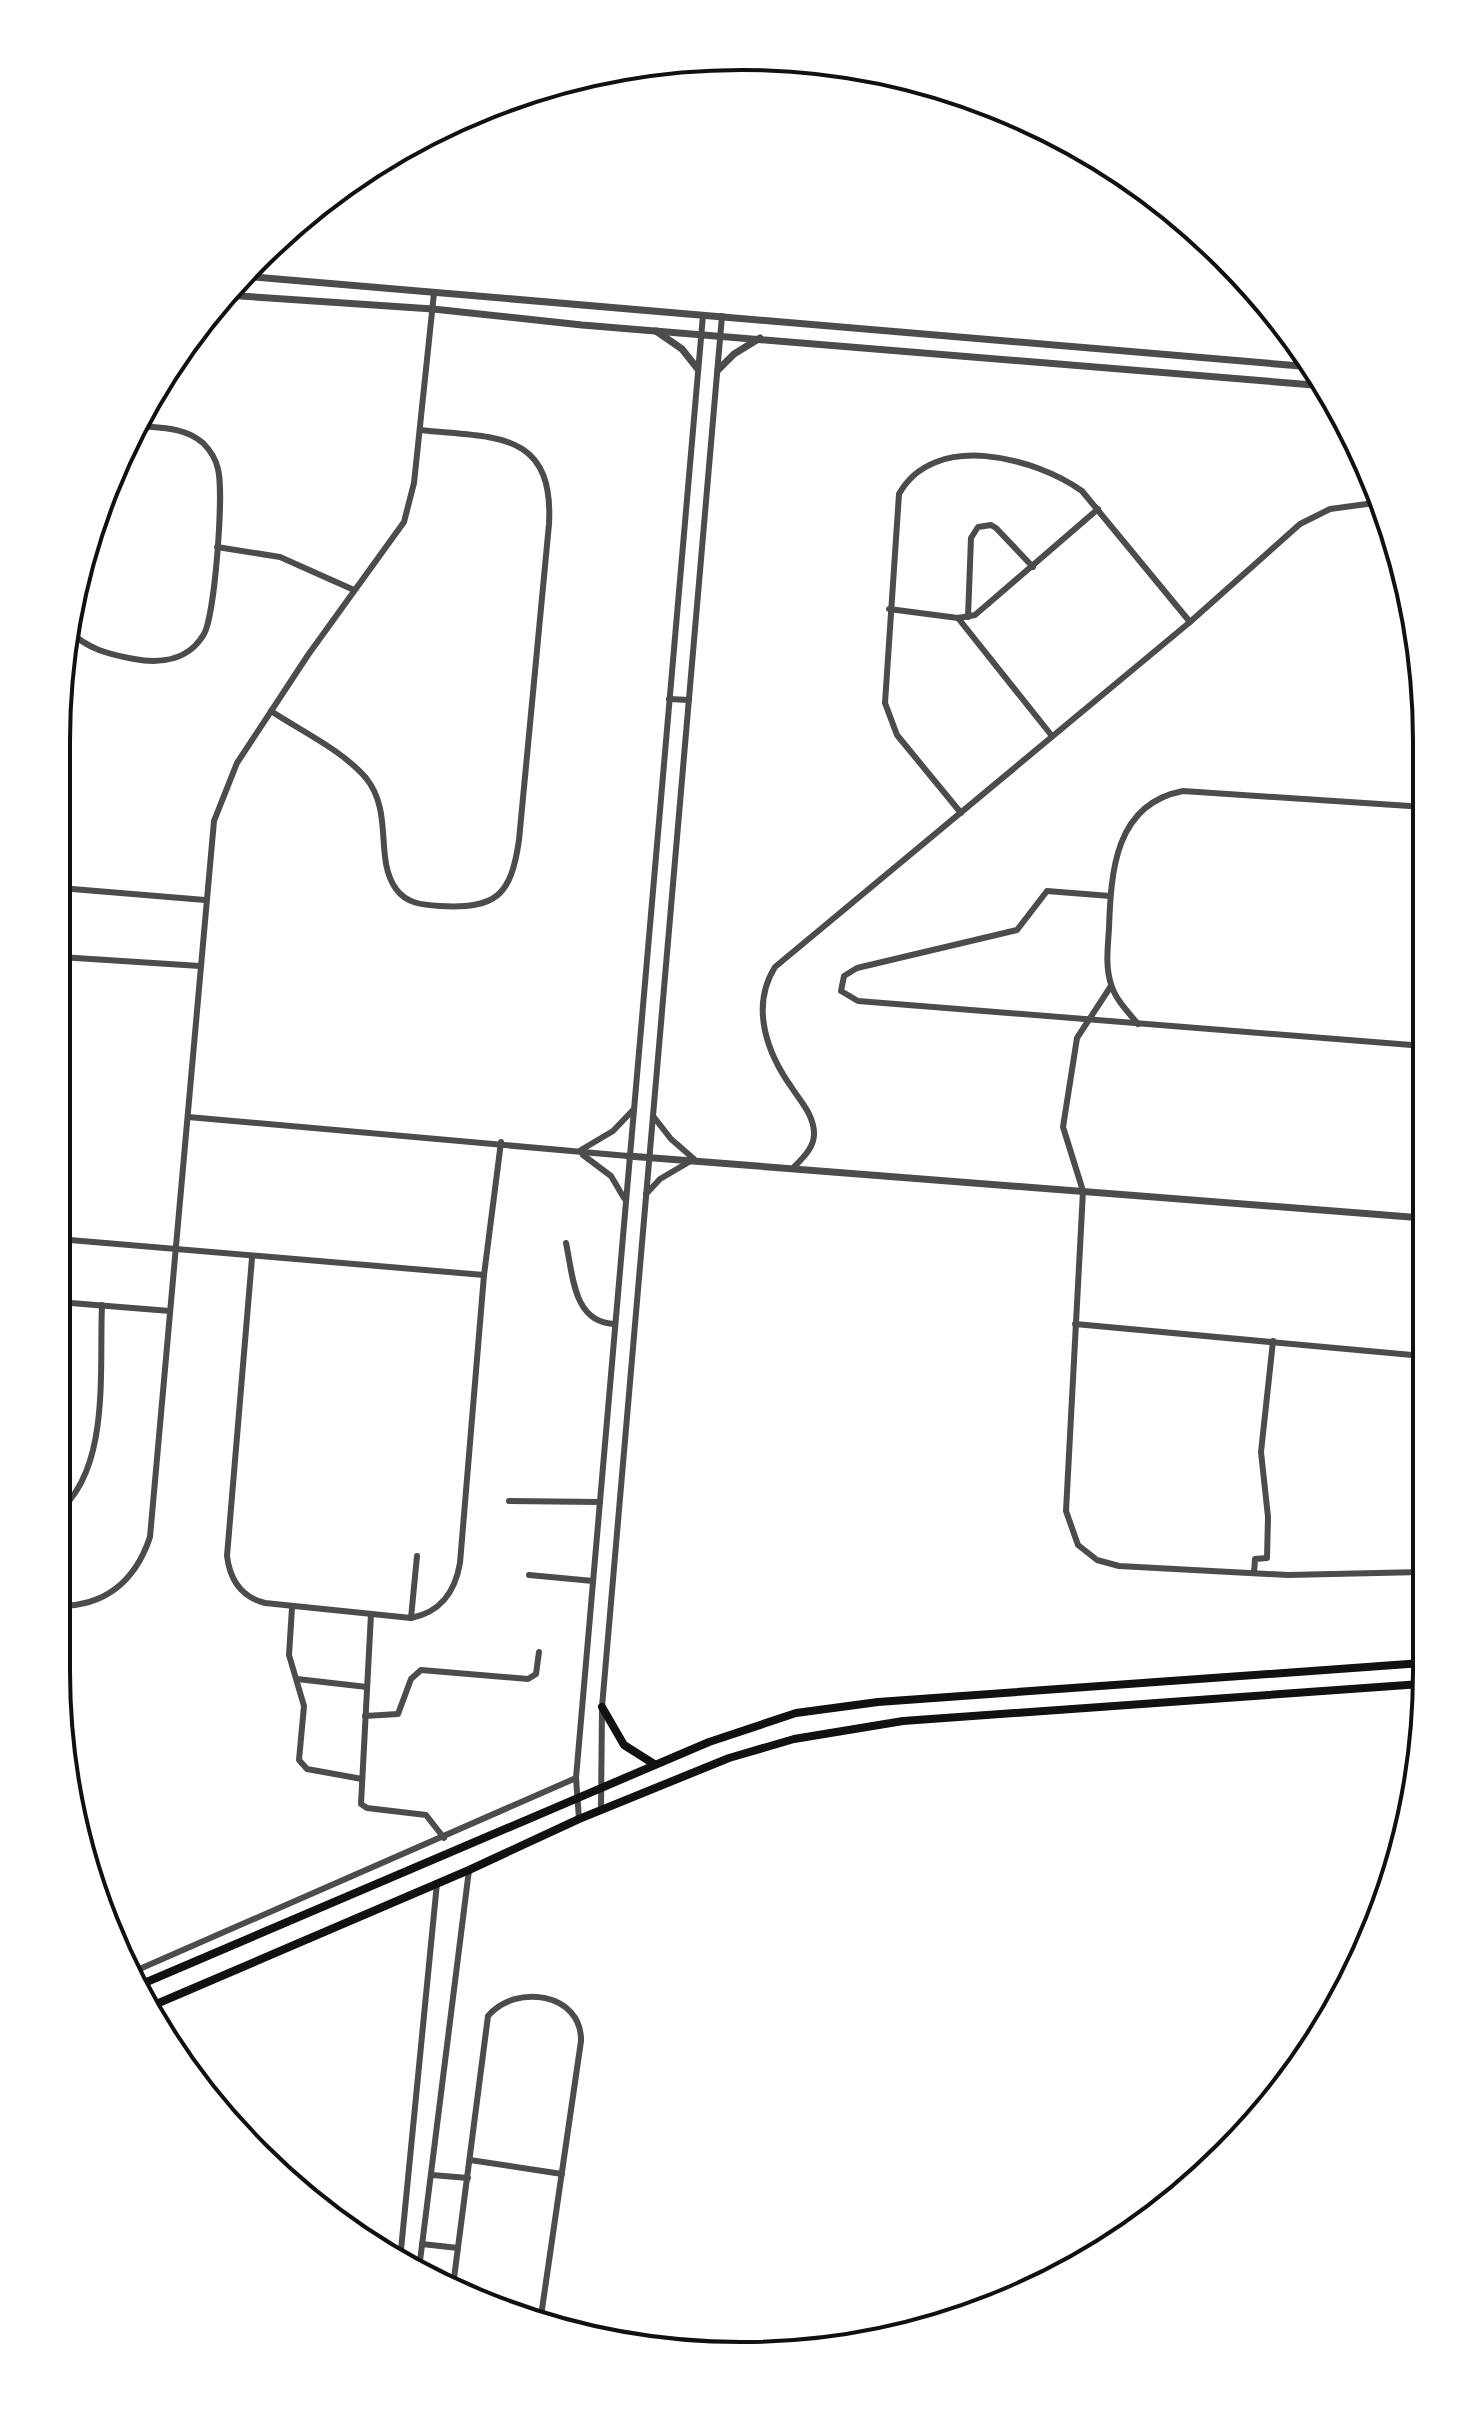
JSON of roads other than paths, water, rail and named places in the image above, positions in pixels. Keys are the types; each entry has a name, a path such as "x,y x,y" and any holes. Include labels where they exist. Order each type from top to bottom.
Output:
{"main road":[{"path":"147,1982 654,1764 765,1721 847,1705 1413,1664"},
{"path":"158,2003 469,1870 579,1819 764,1747 870,1724 1413,1685"},
{"path":"602,1707 624,1745 654,1764"}],"street":[{"path":"257,277 1298,366"},
{"path":"70,1605 91,1604 105,1597 133,1574 144,1556 150,1537 214,821 223,791 271,711 393,539 410,508 434,293"},
{"path":"240,296 433,309 1310,385"},
{"path":"579,1819 576,1778 703,315"},
{"path":"601,1810 602,1707 722,316"},
{"path":"654,329 682,349 697,368"},
{"path":"718,370 734,354 761,338"},
{"path":"78,640 104,653 157,662 184,654 204,634 209,621 220,481 213,456 205,445 182,431 149,427"},
{"path":"271,711 353,765 366,779 384,813 390,876 406,899 419,905 474,908 504,890 515,870 519,840 549,524 549,489 539,463 519,446 420,430"},
{"path":"961,813 897,735 885,703 899,494 906,482 926,464 952,457 1022,460 1063,478 1082,491 1098,509 1190,622"},
{"path":"793,1168 809,1152 814,1132 804,1103 778,1067 764,1033 763,999 769,977 783,959 1190,622 1300,524 1330,509 1369,504"},
{"path":"889,609 968,617 1033,567 1098,509"},
{"path":"968,617 971,538 978,527 991,525 996,528 1033,567"},
{"path":"217,547 280,557 354,590"},
{"path":"958,618 1052,736"},
{"path":"669,699 689,700"},
{"path":"1139,1025 1111,986 1107,967 1110,896 1117,849 1131,822 1154,801 1170,793 1245,794 1413,806"},
{"path":"70,889 205,900"},
{"path":"1110,896 1047,891 1017,930 857,968 844,976 840,985 847,998 858,1001 1413,1045"},
{"path":"70,958 200,966"},
{"path":"1111,986 1077,1038 1063,1127 1083,1191 1066,1511 1078,1545 1097,1560 1119,1566 1334,1576 1413,1572"},
{"path":"576,1152 594,1146 634,1109"},
{"path":"653,1116 694,1159"},
{"path":"188,1117 501,1142 576,1152 1413,1217"},
{"path":"252,1258 229,1571 233,1581 254,1600 292,1608 411,1618 442,1604 457,1578 484,1275 501,1142"},
{"path":"576,1152 601,1166 619,1187 626,1202"},
{"path":"646,1194 660,1179 694,1159"},
{"path":"70,1240 176,1252 484,1275"},
{"path":"566,1243 583,1309 594,1319 615,1324"},
{"path":"70,1303 170,1311"},
{"path":"70,1499 81,1487 94,1455 102,1305"},
{"path":"1075,1324 1413,1355"},
{"path":"1254,1573 1255,1559 1267,1558 1267,1492 1261,1452 1273,1341"},
{"path":"509,1501 600,1502"},
{"path":"411,1618 417,1556"},
{"path":"529,1575 593,1581"},
{"path":"292,1608 289,1655 304,1706 302,1765 362,1779"},
{"path":"371,1614 363,1807 426,1815 444,1838"},
{"path":"365,1716 398,1714 411,1679 421,1670 528,1679 536,1674 539,1652"},
{"path":"297,1679 367,1687"},
{"path":"140,1969 576,1778"},
{"path":"420,2260 469,1870"},
{"path":"401,2249 437,1883"},
{"path":"454,2277 488,2016 505,2001 543,1998 575,2013 581,2031 542,2311"},
{"path":"470,2160 562,2174"},
{"path":"432,2175 468,2178"},
{"path":"422,2244 458,2248"}]}
